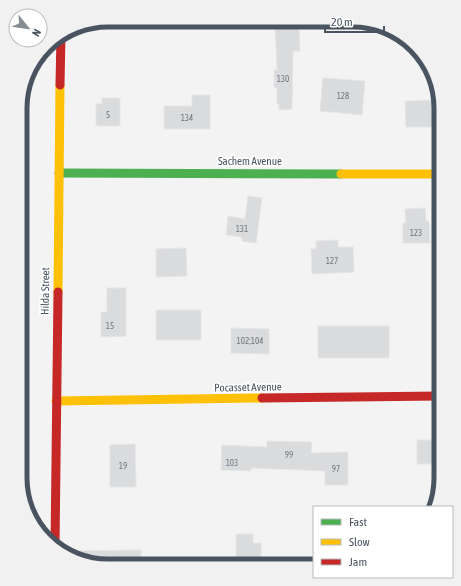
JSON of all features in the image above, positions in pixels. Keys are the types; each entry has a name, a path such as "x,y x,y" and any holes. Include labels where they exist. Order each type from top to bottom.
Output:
{"street":[{"name":"Hilda Street","path":"55,539 61,43"},
{"name":"Sachem Avenue","path":"59,173 434,174"},
{"name":"Pocasset Avenue","path":"56,401 434,396"}],"building":[{"path":"275,27 299,27 300,51 293,51 292,109 279,110 279,104 277,104 277,88 274,88 274,70 277,70"},
{"path":"323,78 365,81 362,115 320,111"},
{"path":"192,95 210,95 210,129 164,129 164,106 192,106"},
{"path":"102,98 120,98 120,126 96,126 96,104 102,104"},
{"path":"433,100 434,127 406,127 405,101"},
{"path":"248,196 262,198 256,243 242,241 242,237 226,235 228,216 245,219"},
{"path":"425,208 426,221 429,221 430,243 403,243 403,223 406,223 405,209"},
{"path":"338,240 338,247 353,247 354,272 312,274 311,249 316,249 316,241"},
{"path":"186,248 187,276 156,277 156,249"},
{"path":"107,288 126,288 126,336 101,337 101,312 107,312"},
{"path":"156,310 201,310 201,340 156,340"},
{"path":"318,326 389,326 389,358 318,358"},
{"path":"231,328 269,329 269,354 231,353"},
{"path":"417,440 434,440 434,464 417,464"},
{"path":"267,441 312,442 311,453 348,452 348,485 325,485 325,471 251,468 251,471 221,470 222,445 267,447"},
{"path":"135,444 136,487 110,487 110,445"},
{"path":"236,534 253,534 253,543 261,543 261,559 236,559"},
{"path":"141,550 141,559 103,559 82,555 73,551"}],"traffic: fast":[{"path":"59,173 341,174"}],"traffic: slow":[{"path":"58,292 60,85"},
{"path":"341,174 434,174"},
{"path":"56,401 262,398"}],"traffic: jam":[{"path":"60,85 61,43"},
{"path":"55,539 58,292"},
{"path":"262,398 434,396"}]}
